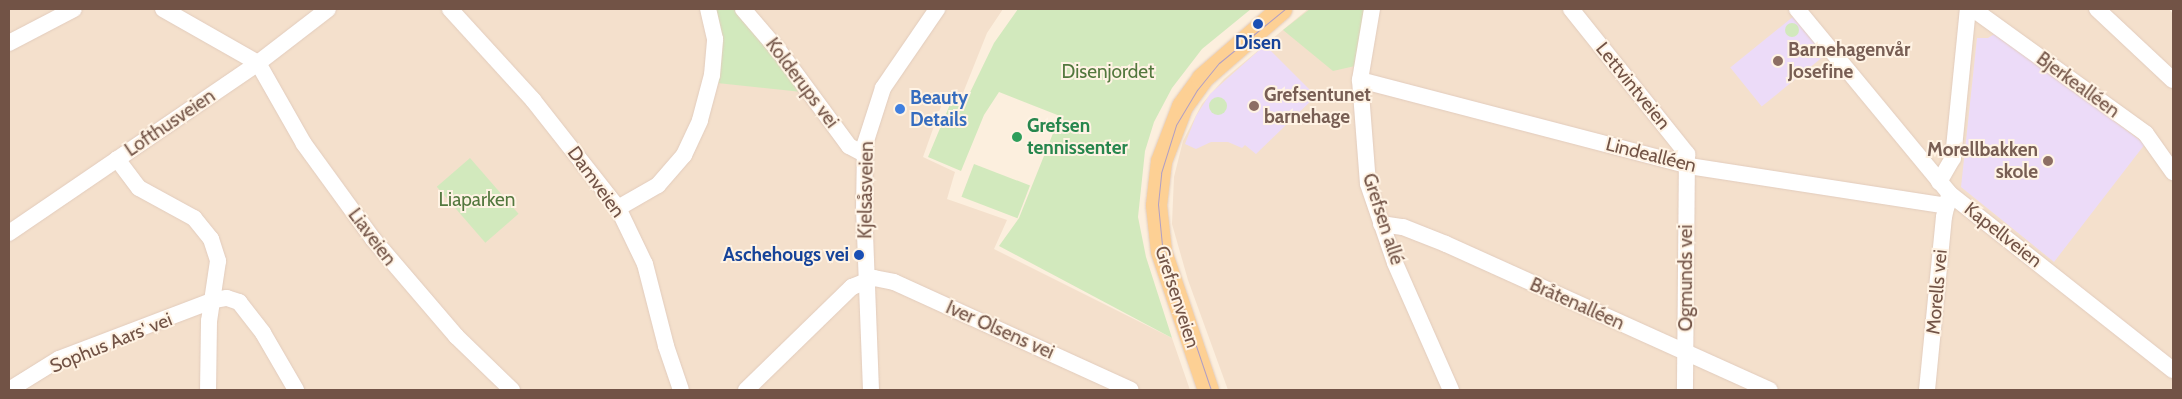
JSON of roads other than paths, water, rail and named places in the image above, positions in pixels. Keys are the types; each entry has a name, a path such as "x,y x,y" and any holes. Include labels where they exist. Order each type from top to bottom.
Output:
{"main road":[{"name":"Grefsenveien","path":"1208,390 1161,252 1156,205 1161,161 1182,106 1202,78 1281,9"}],"street":[{"path":"9,43 74,9"},
{"path":"163,9 258,63"},
{"name":"Lofthusveien","path":"9,233 258,63 328,9"},
{"name":"Damveien","path":"450,9 533,100 618,208 645,264 666,346 681,390"},
{"path":"618,208 658,185 684,155 700,120 713,66 715,39 708,9"},
{"name":"Kolderups vei","path":"743,9 779,51 849,146 864,154"},
{"name":"Kjelsåsveien","path":"871,390 864,154 868,129 883,88 937,9"},
{"name":"Grefsen allé","path":"1372,9 1360,80 1368,184 1382,224 1451,390"},
{"name":"Lettvintveien","path":"1571,9 1685,151 1689,166"},
{"name":"Kapellveien","path":"1797,9 1945,194 2173,370"},
{"name":"Morells vei","path":"1927,390 1945,194 1953,158 1968,9"},
{"name":"Bjerkealléen","path":"1972,9 2146,134 2173,172"},
{"path":"2097,9 2173,80"},
{"name":"Liaveien","path":"258,63 304,144 373,239 456,336 512,390"},
{"name":"Lindealléen","path":"1360,80 1689,166 1945,194"},
{"path":"117,158 139,188 194,218 211,239 218,261 214,300 209,321 208,390"},
{"name":"Ogmunds vei","path":"1685,390 1686,212 1689,166"},
{"name":"Bråtenalléen","path":"1382,224 1403,227 1446,244 1770,390"},
{"path":"746,390 846,293 867,280"},
{"name":"Iver Olsens vei","path":"867,280 894,282 1131,390"},
{"path":"214,300 227,298 239,302 263,333 296,390"},
{"name":"Sophus Aars' vei","path":"9,390 59,359 214,300"}],"tram line":[{"path":"1211,390 1162,245 1158,204 1161,173 1176,125 1197,90 1219,63 1285,9"}],"place":[{"name":"Disen","path":"1258,24"},
{"name":"Barnehagenvår Josefine","path":"1778,61"},
{"name":"Grefsentunet barnehage","path":"1254,106"},
{"name":"Beauty Details","path":"900,109"},
{"name":"Grefsen tennissenter","path":"1017,137"},
{"name":"Morellbakken skole","path":"2048,161"},
{"name":"Aschehougs vei","path":"859,255"}],"park label":[{"name":"Disenjordet","path":"1108,72"},
{"name":"Liaparken","path":"477,200"}]}
